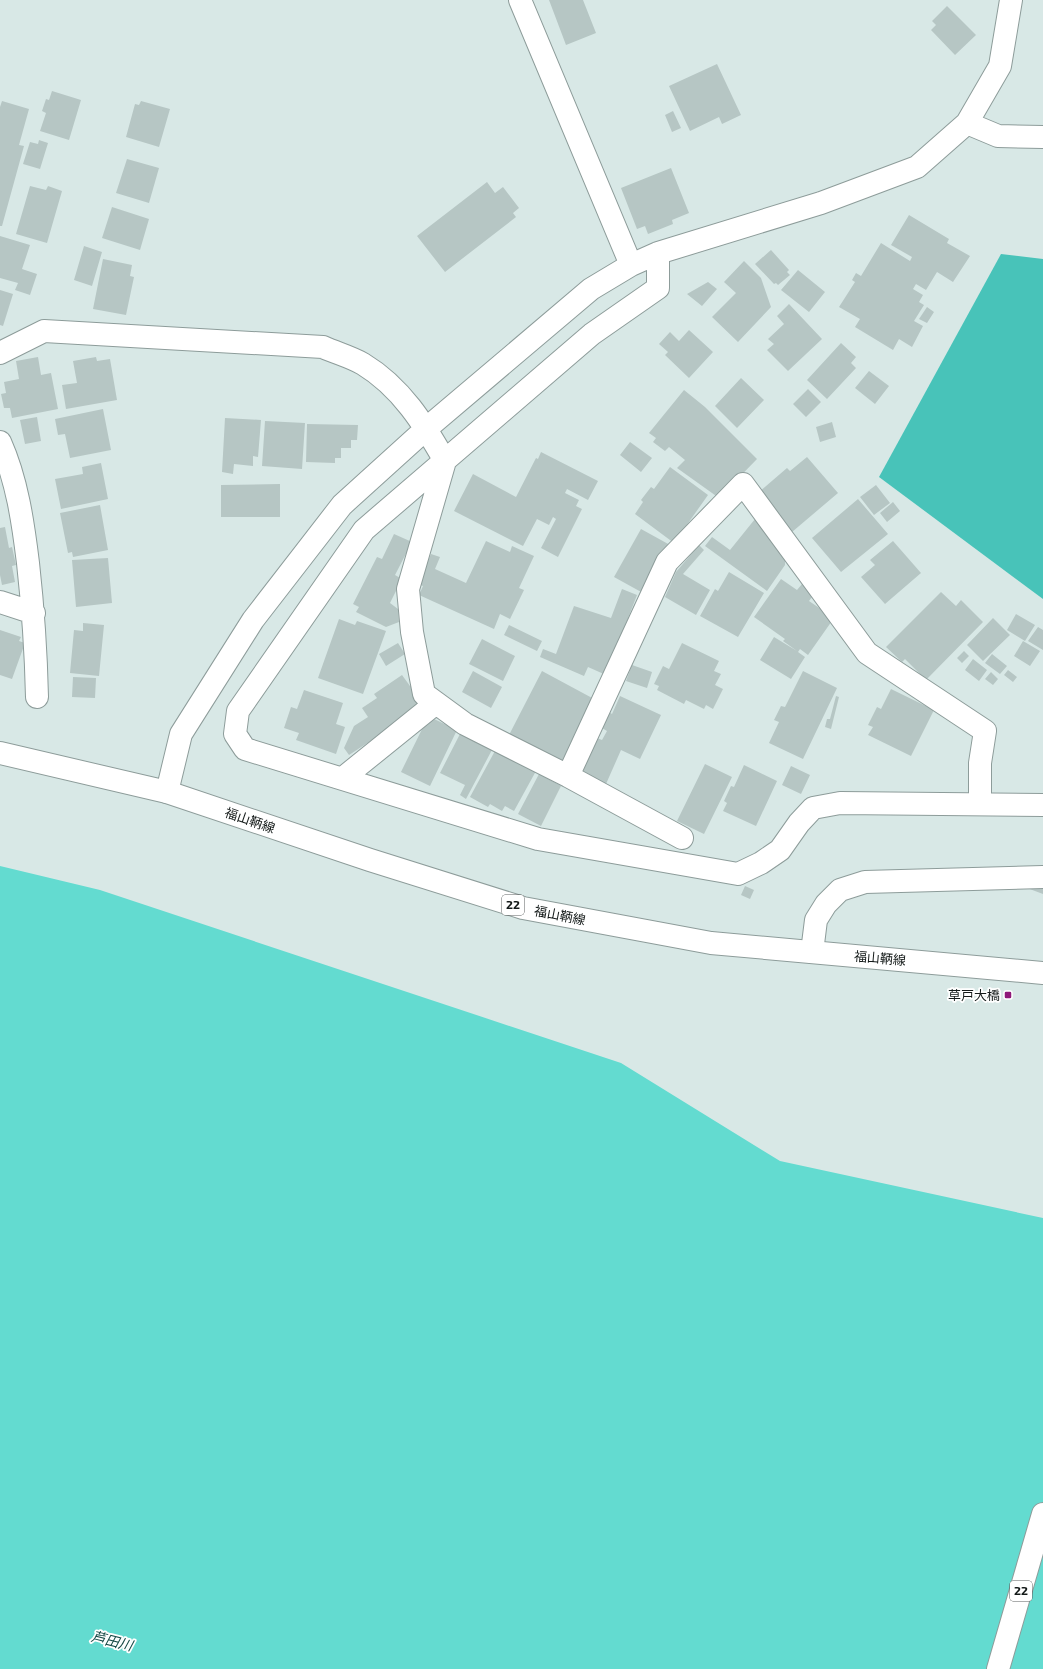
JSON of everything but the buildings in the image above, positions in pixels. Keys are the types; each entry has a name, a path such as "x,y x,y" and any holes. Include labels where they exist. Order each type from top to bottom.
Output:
{"street":[{"path":"520,0 631,265"},
{"path":"167,792 181,734 253,620 342,505 426,428 591,289 631,265 658,253 821,203 917,167 967,123 1000,66 1011,0"},
{"path":"967,123 998,136 1043,137"},
{"path":"658,253 658,288 592,334 364,530 238,711 235,734 245,749 538,839 738,874 761,863 780,850 799,822 813,808 840,803 980,803 1043,805"},
{"path":"0,353 44,331 323,347 363,364 399,392 426,428 445,461 408,589 412,632 424,694 465,724 568,776 682,838"},
{"path":"0,442 8,460 23,522 34,613 37,697"},
{"path":"568,776 667,562 743,484 866,653 985,731 980,763 980,803"},
{"path":"0,602 34,613"},
{"path":"343,778 436,702"},
{"name":"福山鞆線","path":"0,753 167,792 370,860 523,908 711,943 1043,973"},
{"path":"812,952 816,920 826,904 840,890 865,882 1043,877"},
{"name":"22","path":"998,1669 1043,1514"}],"shaded area":[{"path":"1001,254 1043,259 1043,599 879,477"}],"water":[{"name":"芦田川","path":"0,866 100,890 621,1063 780,1161 1043,1218 1043,1669 0,1669"}],"place":[{"name":"草戸大橋","path":"1008,995"}]}
